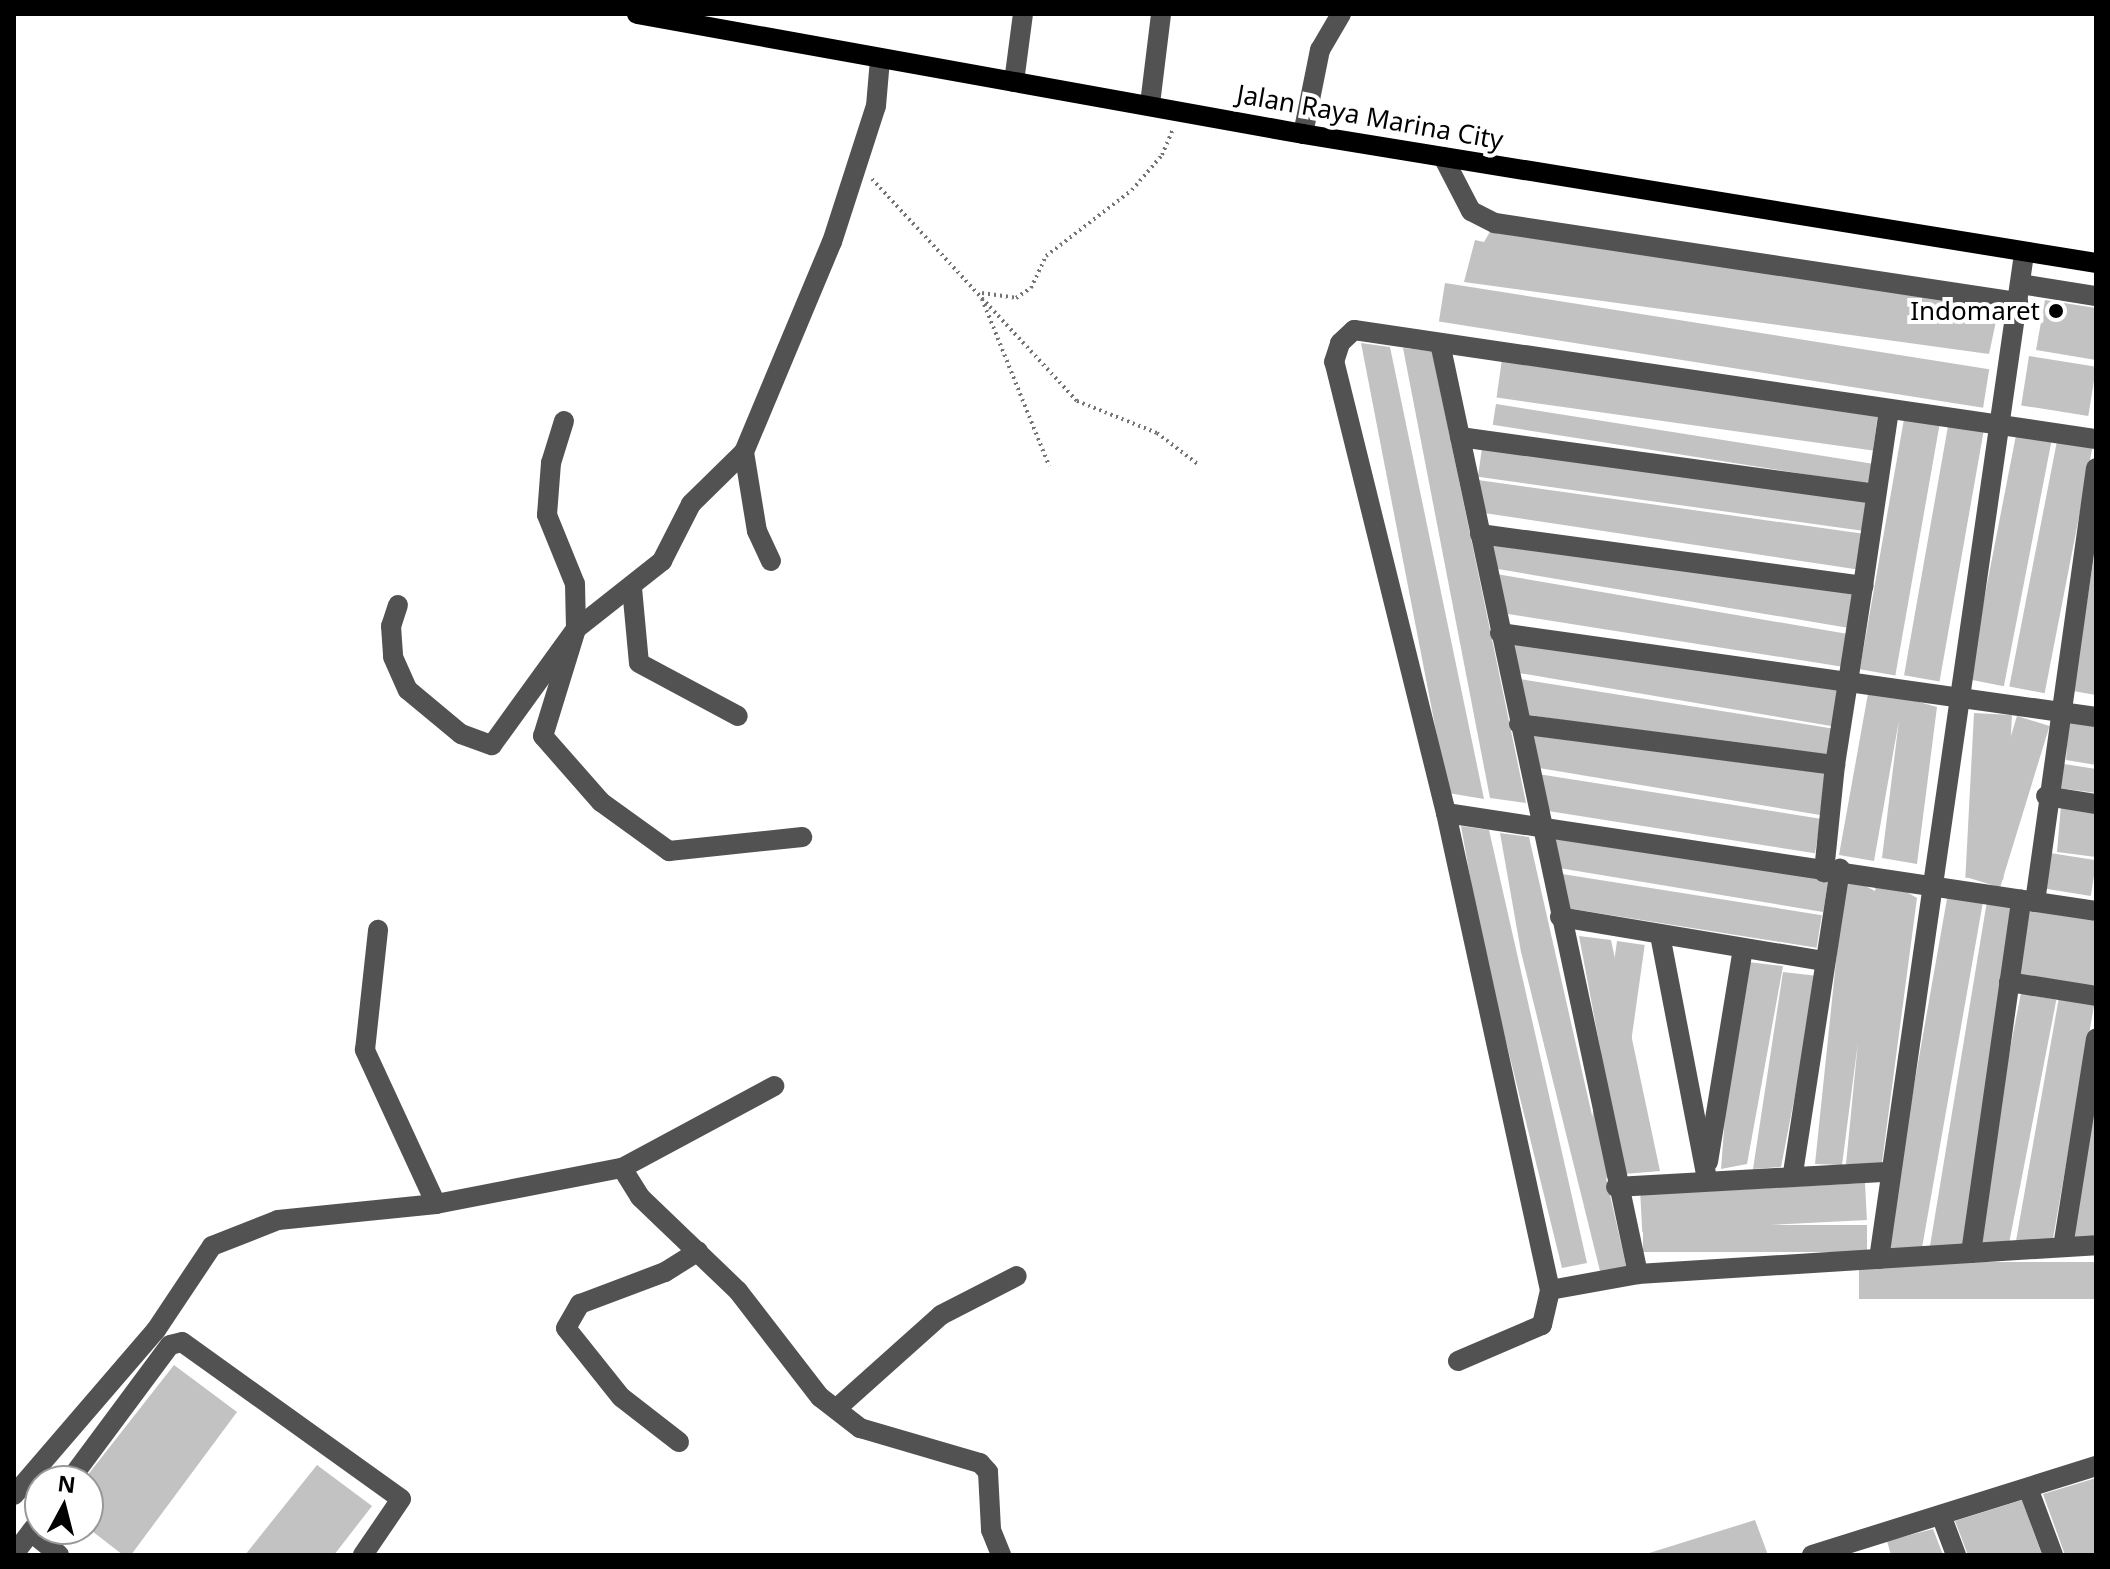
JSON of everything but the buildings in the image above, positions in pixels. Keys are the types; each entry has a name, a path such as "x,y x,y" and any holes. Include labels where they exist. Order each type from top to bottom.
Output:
{"main road":[{"name":"Jalan Raya Marina City","path":"637,14 880,59 1180,108 1303,134 2024,254 2096,263"}],"street":[{"path":"1014,82 1023,14"},
{"path":"1150,104 1161,14"},
{"path":"1303,134 1320,50 1341,14"},
{"path":"398,605 391,626 393,657 408,690 479,745 498,740 576,629 632,588 662,561 691,504 744,452 858,165 876,106 880,59"},
{"path":"1443,157 1471,211 1495,223 2019,293 2096,296"},
{"path":"1879,1259 1887,1172 1932,888 2024,254"},
{"path":"1458,1361 1542,1325 1550,1290 1446,813 1334,362 1340,343 1354,330 2096,439"},
{"path":"1440,343 1616,1187 1638,1274"},
{"path":"1793,1173 1824,961 1832,870 1835,765 1853,684 1863,586 1889,409"},
{"path":"564,421 551,463 547,515 575,584 576,629 543,736 601,802 669,851 802,837"},
{"path":"1460,437 1876,494"},
{"path":"744,452 757,531 771,561"},
{"path":"1971,1253 2009,982 2028,901 2061,712 2096,468"},
{"path":"1480,534 1863,586"},
{"path":"632,588 639,663 738,716"},
{"path":"1500,633 2096,717"},
{"path":"1519,724 1835,765"},
{"path":"2046,796 2096,804"},
{"path":"1446,813 2096,911"},
{"path":"1560,917 1824,961"},
{"path":"378,930 365,1050 436,1204"},
{"path":"1660,935 1706,1179"},
{"path":"1706,1179 1743,949"},
{"path":"2009,982 2096,996"},
{"path":"2063,1247 2096,1039"},
{"path":"14,1495 156,1330 212,1246 278,1220 436,1204 622,1168 774,1086"},
{"path":"622,1168 640,1197 698,1251 836,1409 860,1428 980,1463 988,1472 991,1530 1001,1555"},
{"path":"1616,1187 1793,1173 1887,1172"},
{"path":"1550,1290 1638,1274 2096,1245"},
{"path":"679,1442 621,1397 566,1328 580,1304 665,1272 698,1251"},
{"path":"836,1409 941,1315 1017,1276"},
{"path":"81,1465 170,1345 182,1342 401,1499 363,1555"},
{"path":"1812,1555 1875,1546 1941,1515 2096,1466"},
{"path":"2028,1488 2053,1555"},
{"path":"1941,1515 1956,1555"}],"path":[{"path":"980,293 1016,298 1031,288 1046,256 1132,190 1162,155 1180,108"},
{"path":"858,165 1077,401 1157,433 1199,465"},
{"path":"980,293 1049,466"}],"place":[{"name":"Indomaret","path":"2056,311"}]}
